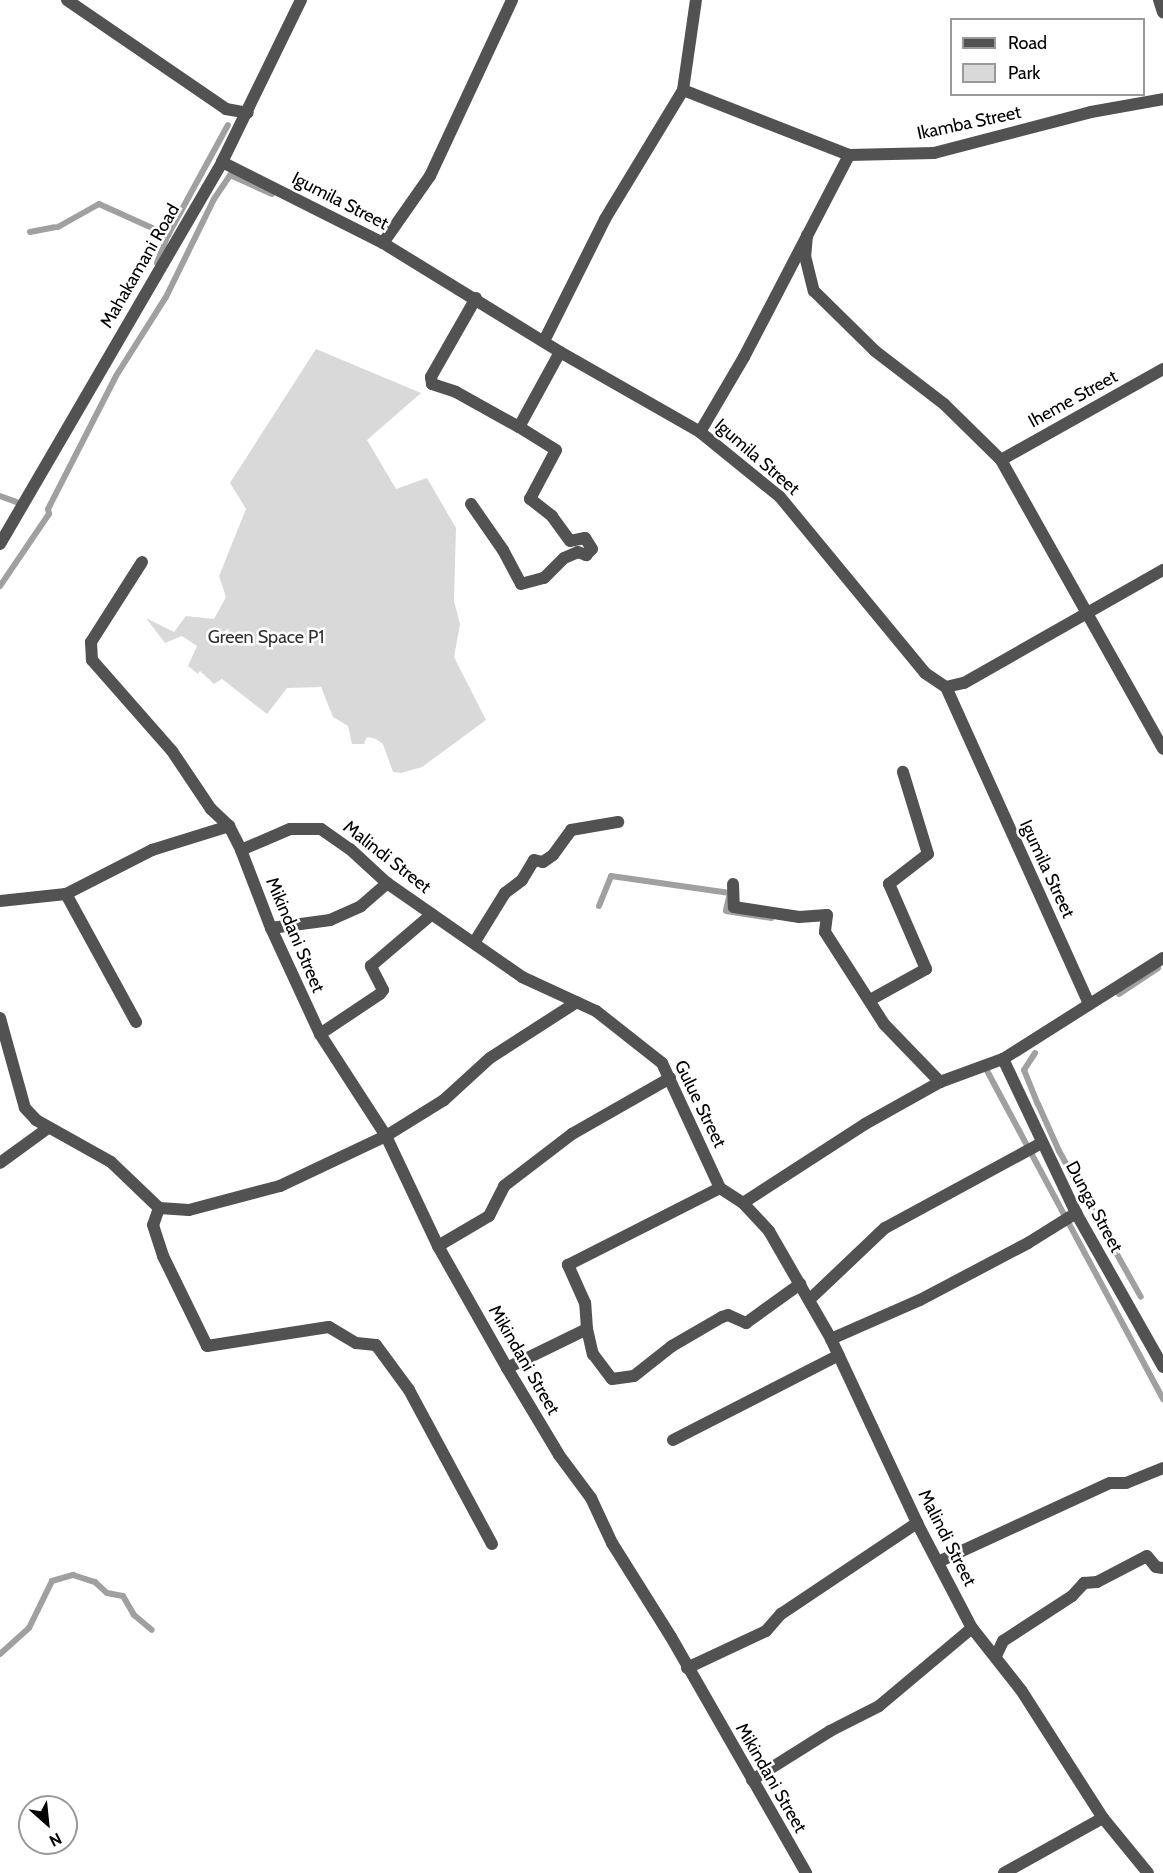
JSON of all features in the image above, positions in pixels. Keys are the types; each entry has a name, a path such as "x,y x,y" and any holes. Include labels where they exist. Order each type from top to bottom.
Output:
{"street":[{"path":"67,0 226,109 248,113"},
{"name":"Mahakamani Road","path":"0,544 222,162 248,113 301,0"},
{"path":"383,243 430,176 512,0"},
{"path":"544,341 605,219 683,90 696,0"},
{"path":"1159,0 1163,12"},
{"name":"Ikamba Street","path":"683,90 849,155 934,153 1091,112 1163,99"},
{"path":"700,432 744,357 849,155"},
{"name":"Igumila Street","path":"222,162 383,243 476,298 560,352 700,432 780,497 925,673 946,687 1089,1004"},
{"path":"807,235 805,256 814,291 875,351 944,404 1000,460 1163,749"},
{"path":"471,504 503,550 521,584 544,578 564,558 578,552 586,555 592,549 585,538 573,543 552,516 531,502 556,450 456,392 432,384 431,377 476,298"},
{"path":"519,427 560,352"},
{"name":"Iheme Street","path":"1000,460 1163,369"},
{"path":"142,562 91,642 92,660 172,751 211,809 230,826 241,850"},
{"path":"946,687 964,683 1086,611 1163,570"},
{"path":"870,1000 926,969 889,884 928,854 903,772"},
{"path":"474,943 505,893 522,880 534,860 543,862 553,855 571,830 618,822"},
{"path":"0,902 66,894 143,854 230,826"},
{"name":"Malindi Street","path":"241,850 290,829 308,826 335,837 387,883 522,977 582,1004"},
{"name":"Mikindani Street","path":"241,850 271,928 320,1034 386,1136 438,1246 507,1368 559,1455 591,1498 612,1543 806,1873"},
{"path":"271,928 334,918 361,906 387,883"},
{"path":"733,884 734,908 799,917 826,915 825,932 884,1024 940,1082"},
{"path":"66,894 136,1022"},
{"path":"320,1034 380,994 383,990 371,966 432,914"},
{"path":"800,1284 746,1323 728,1315 722,1317 672,1346 634,1376 612,1379 593,1354 586,1329 585,1303 568,1265 720,1188 743,1203 865,1124 940,1082 1003,1059 1163,958"},
{"path":"0,1018 25,1108 48,1128 111,1162 159,1208 189,1210 280,1186 386,1136 444,1100 490,1058 582,1004"},
{"name":"Gulue Street","path":"582,1004 662,1063 720,1188"},
{"name":"Dunga Street","path":"1003,1059 1041,1144 1076,1213 1163,1367"},
{"path":"438,1246 489,1216 504,1186 572,1134 670,1078"},
{"path":"0,1163 48,1128"},
{"path":"809,1300 885,1228 1041,1144"},
{"name":"Malindi Street","path":"743,1203 769,1232 831,1339 917,1523 972,1628 996,1656 1103,1818 1148,1873"},
{"path":"159,1208 153,1225 163,1256 207,1346 329,1327 356,1343 376,1346 409,1390 492,1544"},
{"path":"831,1339 920,1300 1028,1244 1076,1213"},
{"path":"507,1368 586,1329"},
{"path":"673,1440 839,1355"},
{"path":"938,1562 1110,1483 1126,1483 1163,1468"},
{"path":"687,1668 766,1631 781,1614 917,1523"},
{"path":"996,1656 1003,1641 1072,1596 1084,1582 1097,1582 1147,1556 1156,1567 1163,1568"},
{"path":"752,1780 830,1731 879,1706 972,1628"},
{"path":"1004,1873 1103,1818"}],"green space":[{"name":"Green Space P1","path":"316,349 421,393 367,440 396,489 427,478 456,528 454,601 460,624 454,657 486,720 422,767 401,773 393,772 383,744 376,739 367,737 364,744 352,744 348,726 333,717 321,687 287,688 267,714 222,679 214,684 200,671 198,674 188,666 197,646 182,636 165,643 146,618 174,632 186,616 214,619 226,597 219,576 246,509 230,483"}],"waterway":[{"path":"157,263 168,235 228,125"},
{"path":"0,586 49,514 48,509 116,376 166,297 214,199 230,175 272,194"},
{"path":"58,227 99,204 168,235"},
{"path":"30,232 55,227"},
{"path":"0,496 22,504"},
{"path":"599,906 611,876 730,893 726,911 771,918"},
{"path":"1119,994 1158,968"},
{"path":"1035,1053 1024,1070 1038,1104 1059,1151 1141,1297"},
{"path":"985,1067 1163,1399"},
{"path":"0,1654 29,1628 52,1581 73,1575 95,1582 107,1593 123,1596 134,1615 152,1630"}]}
